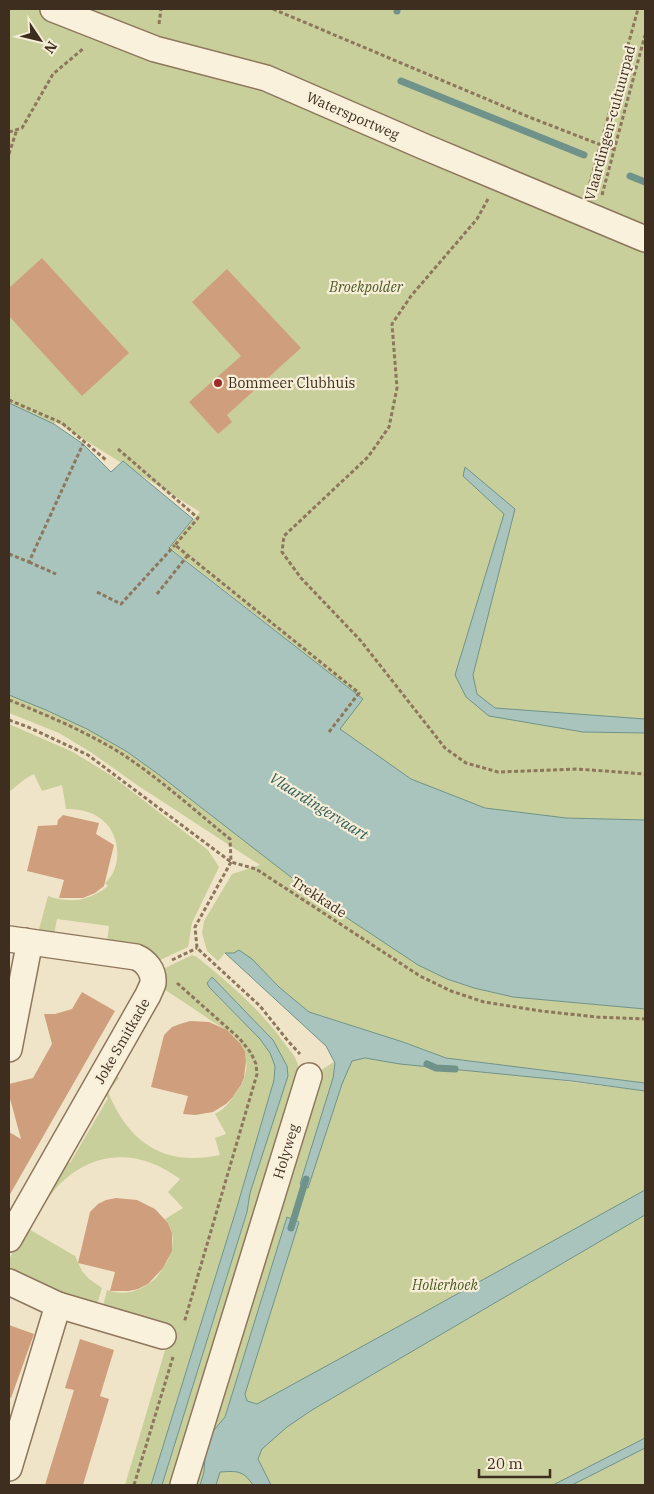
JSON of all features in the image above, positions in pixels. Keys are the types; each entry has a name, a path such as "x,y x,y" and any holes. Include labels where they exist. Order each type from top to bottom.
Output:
{"street":[{"name":"Watersportweg","path":"53,9 155,49 266,78 645,239"},
{"path":"9,1049 28,951 17,940"},
{"name":"Joke Smitkade","path":"9,1239 148,995 153,983 151,971 143,960 136,956 17,940"},
{"name":"Holyweg","path":"183,1485 309,1076"},
{"path":"9,1282 58,1305 173,1339"},
{"path":"9,1468 58,1305"}],"path":[{"path":"273,9 529,117 614,149"},
{"path":"589,215 601,145 638,9"},
{"name":"Vlaardingen-cultuurpad","path":"589,215 614,149 645,35"},
{"path":"9,132 22,128 53,74 90,44"},
{"path":"9,154 17,129"},
{"path":"499,178 477,219 411,296 392,324 397,388 389,427 368,457 284,536 282,552 301,578 361,641 445,748 466,763 498,772 577,769 645,774"},
{"path":"9,400 62,423 106,460"},
{"path":"30,562 84,444"},
{"path":"97,592 121,604 198,518 118,449"},
{"path":"175,545 359,693 329,732"},
{"path":"9,554 56,574"},
{"path":"157,594 188,555"},
{"path":"9,700 72,727 121,754 230,840 231,862 194,927 197,948 260,1006 303,1057 308,1067 309,1076"},
{"name":"Trekkade","path":"9,720 88,755 231,862 256,868 420,976 450,990 484,1002 596,1017 645,1019"},
{"path":"167,962 197,948"},
{"path":"134,1485 173,1339 257,1074 256,1064 251,1053 240,1038 177,982"}],"green space":[{"name":"Broekpolder","path":"9,9 645,9 645,825 460,815 416,781 339,729 362,698 169,547 200,512 56,422 54,424 9,403"},
{"path":"9,695 87,729 126,751 323,902 418,965 447,979 474,988 513,997 645,1009 645,1083 446,1058 309,1012 279,987 252,959 234,953 225,953 218,961 207,951 202,933 204,921 232,874 260,865 59,733 9,713"},
{"path":"9,724 73,752 112,776 208,850 219,867 192,923 188,947 156,962 107,943 109,926 57,919 54,935 38,933 48,896 65,900 80,900 94,895 108,886 105,883 115,869 117,847 115,837 104,821 87,812 66,809 62,785 42,791 34,774 9,792"},
{"name":"Holierhoek","path":"192,955 221,977 255,1008 276,1032 298,1064 297,1075 256,1203 256,1219 298,1084 347,1054 645,1091 645,1485 162,1485 247,1212 250,1193 287,1066 273,1040 212,977 207,983 209,987 260,1039 270,1053 275,1066 274,1080 237,1207 151,1485 125,1485 171,1330 102,1310 107,1290 121,1293 140,1289 157,1277 162,1270 170,1256 173,1241 170,1226 165,1219 183,1208 168,1192 180,1179 161,1167 143,1160 124,1157 106,1158 72,1173 57,1187 44,1204 41,1203 65,1160 70,1163 108,1098 103,1094 114,1074 119,1078 108,1092 126,1125 138,1138 165,1154 200,1158 220,1155 215,1138 226,1134 215,1114 226,1106 243,1082 246,1071 246,1059 243,1048 237,1039 162,988 161,970"},
{"path":"27,1228 75,1256 82,1271 89,1279 102,1288 96,1308 51,1293 9,1269 9,1259"}],"water":[{"name":"Vlaardingervaart","path":"9,403 54,424 83,444 111,472 123,461 193,519 169,548 363,699 340,729 411,779 485,808 566,818 645,820 645,1009 513,997 474,988 447,979 418,965 323,902 126,751 87,729 9,695"},
{"path":"465,467 515,509 473,675 477,694 495,708 645,719 645,733 583,732 489,716 466,697 455,675 504,514 463,476"},
{"path":"239,950 252,959 279,987 309,1012 446,1058 645,1083 645,1091 572,1081 400,1064 365,1058 352,1061 342,1084 308,1188 300,1184 333,1078 335,1063 326,1046 225,953 234,953"},
{"path":"212,977 273,1040 287,1066 288,1076 250,1193 247,1212 162,1485 151,1485 237,1207 274,1080 275,1066 270,1053 260,1039 209,987 207,983"},
{"path":"645,1190 645,1215 312,1410 287,1427 262,1449 258,1459 271,1485 253,1485 243,1474 231,1471 220,1472 216,1485 200,1485 204,1472 206,1444 214,1430 225,1417 287,1217 299,1222 245,1394 247,1401 257,1404"},
{"path":"645,1438 645,1448 572,1485 553,1485"}],"building":[{"path":"42,258 129,353 82,396 9,316 9,288"},
{"path":"227,269 301,348 227,415 232,422 218,434 189,402 241,356 192,302"},
{"path":"63,815 99,823 96,834 114,845 104,886 95,893 83,898 59,898 64,880 27,871 38,826 57,825 58,820"},
{"path":"82,992 115,1011 9,1196 9,1132 21,1139 9,1095 9,1084 33,1078 52,1044 44,1014 55,1014 72,1009"},
{"path":"190,1021 209,1022 227,1030 241,1044 245,1052 246,1061 244,1078 232,1098 213,1112 195,1115 183,1114 188,1096 151,1087 164,1035 172,1027"},
{"path":"116,1198 137,1200 155,1209 168,1223 172,1233 172,1251 163,1268 148,1284 129,1291 110,1291 115,1272 78,1263 90,1212 98,1204"},
{"path":"9,1325 34,1334 11,1398 9,1397"},
{"path":"80,1339 114,1350 100,1396 109,1399 83,1485 45,1485 74,1390 65,1388"}],"waterway":[{"path":"401,81 584,155"},
{"path":"630,176 645,182"},
{"path":"427,1064 436,1068 455,1069"},
{"path":"291,1228 306,1179"}],"place":[{"name":"Bommeer Clubhuis","path":"218,383"}]}
